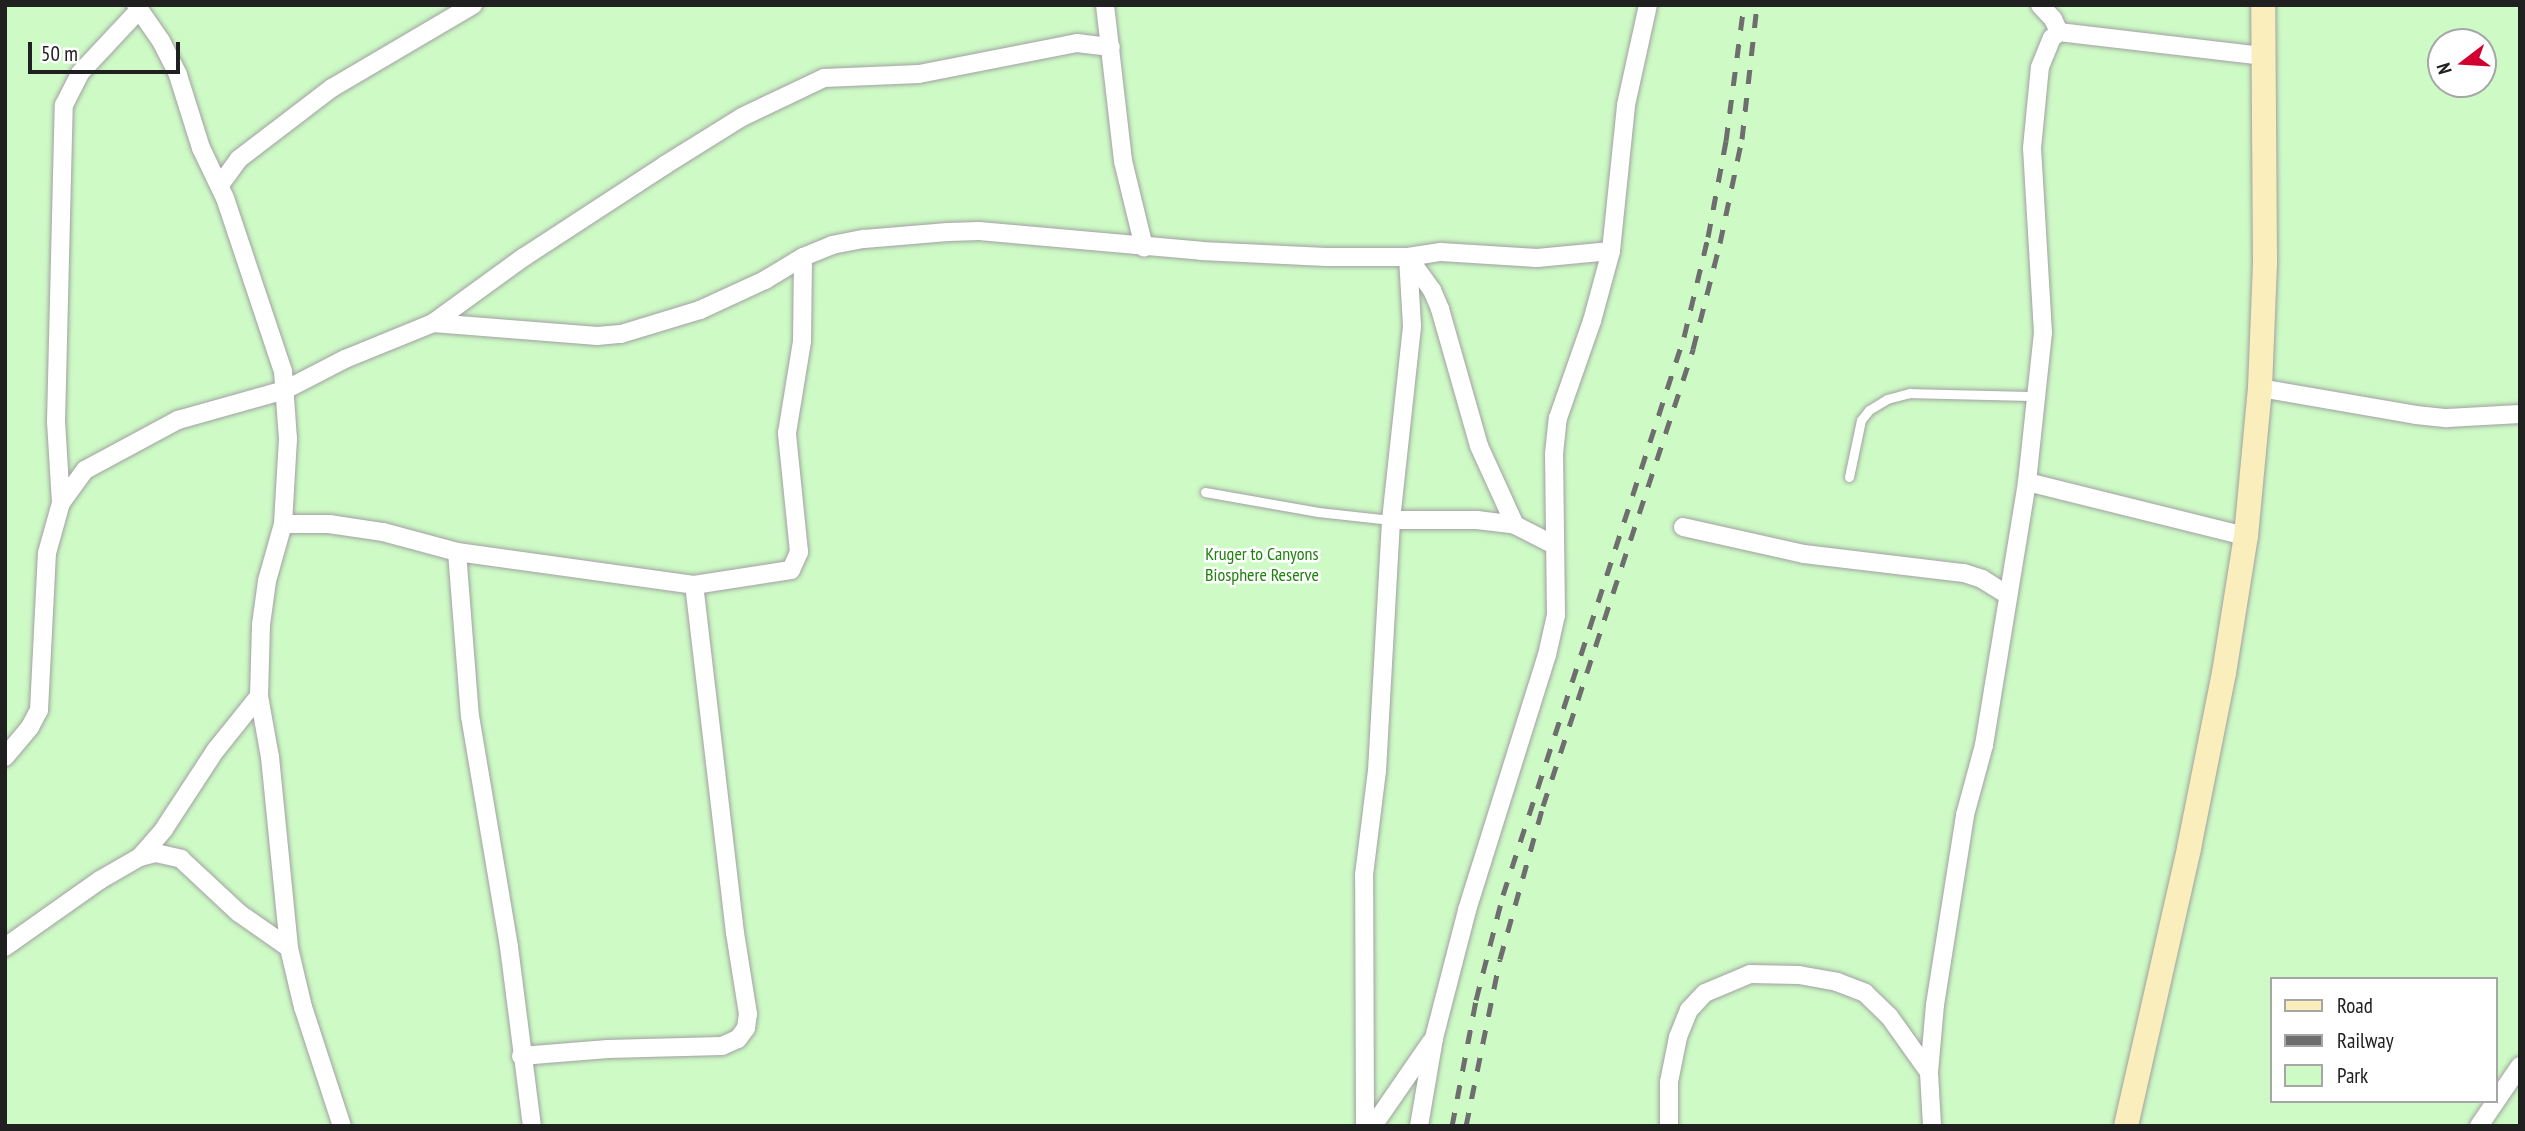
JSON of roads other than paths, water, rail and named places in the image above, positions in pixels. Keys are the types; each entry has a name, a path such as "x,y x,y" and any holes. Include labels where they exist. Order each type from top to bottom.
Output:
{"street":[{"path":"220,185 239,159 332,88 473,5"},
{"path":"1105,5 1127,189 1144,247"},
{"path":"1419,1126 1434,1038 1503,788 1547,655 1557,602 1554,454 1558,418 1592,321 1611,251 1626,104 1648,5"},
{"path":"2040,5 2053,19 2059,32"},
{"path":"2126,1126 2192,834 2224,673 2246,536 2260,388 2265,261 2263,5"},
{"path":"5,757 30,727 39,710 47,553 61,503 56,422 63,114 72,86 80,73 138,7 170,58 201,148 220,185 272,336 285,390 288,439 283,524 267,581 261,625 259,696 270,757 289,948 303,1007 342,1126"},
{"path":"1932,1126 1929,1072 1936,1005 1965,815 1984,745 2027,482 2043,333 2032,148 2040,67 2052,38 2059,32 2264,55"},
{"path":"61,503 85,470 165,426 205,411 285,390 345,359 433,323 524,257 665,165 742,117 824,78 919,74 1077,43 1111,47"},
{"path":"433,323 478,324 597,336 621,334 700,310 765,280 803,257 832,246 864,239 966,231 1144,247 1326,257 1408,257 1441,252 1537,258 1611,251"},
{"path":"283,524 329,524 370,530 457,552 694,585 780,574 791,570 798,560 787,433 801,351 803,257"},
{"path":"1365,1126 1364,875 1377,771 1391,520 1402,438 1412,326 1408,257"},
{"path":"1408,257 1432,290 1440,309 1479,446 1515,525"},
{"path":"2260,388 2416,415 2447,418 2520,414"},
{"path":"2027,482 2246,536"},
{"path":"1391,520 1435,518 1515,525 1554,545"},
{"path":"1682,527 1804,554 1964,573 1982,579 2008,595"},
{"path":"457,552 470,716 509,947 532,1126"},
{"path":"521,1056 608,1049 722,1046 738,1039 746,1028 748,1014 735,933 694,585"},
{"path":"140,857 163,829 215,751 259,696"},
{"path":"5,947 60,906 140,857 156,853 181,859 239,913 289,948"},
{"path":"1670,1126 1670,1083 1678,1037 1689,1010 1705,993 1750,974 1799,975 1837,982 1865,993 1889,1016 1929,1072"},
{"path":"1373,1126 1434,1038"},
{"path":"2497,1100 2520,1066"},
{"path":"2479,1126 2495,1103"}],"lane":[{"path":"1849,477 1861,420 1869,410 1887,399 1910,393 2036,396"},
{"path":"1205,492 1318,512 1391,520"}],"railway":[{"path":"1452,1126 1476,1000 1503,895 1684,337 1708,237 1726,141 1744,5"},
{"path":"1466,1126 1500,959 1543,806 1693,349 1720,243 1742,139 1757,5"}],"park label":[{"name":"Kruger to Canyons Biosphere Reserve","path":"1262,565"}]}
